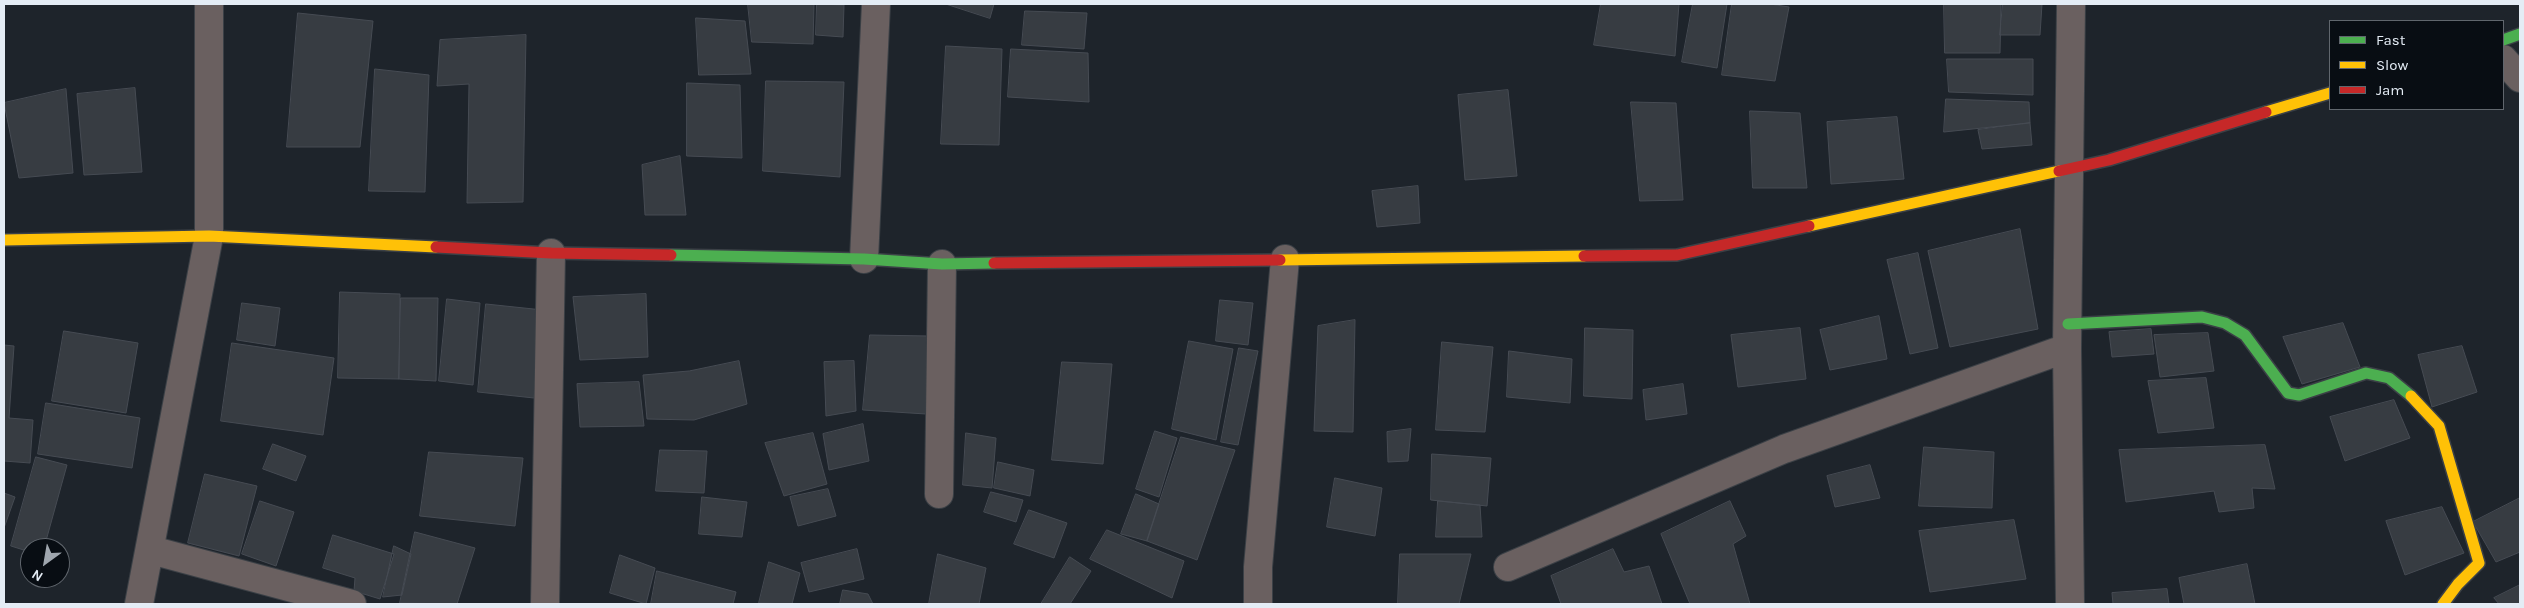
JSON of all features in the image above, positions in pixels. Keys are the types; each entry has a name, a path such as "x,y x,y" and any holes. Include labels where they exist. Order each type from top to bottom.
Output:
{"street":[{"path":"139,604 151,550 209,236 209,4"},
{"path":"864,259 876,4"},
{"path":"2070,604 2068,170 2071,4"},
{"path":"2504,40 2520,34"},
{"path":"2504,60 2520,78"},
{"path":"4,240 209,236 551,252 864,259 942,264 1677,256 2109,160 2329,93"},
{"path":"545,604 551,252"},
{"path":"1258,604 1258,566 1285,259"},
{"path":"939,494 942,264"},
{"path":"1508,567 1784,449 2068,336 2202,318 2225,323 2245,335 2288,393 2300,394 2366,374 2389,378 2415,399 2439,426 2479,563 2458,584 2443,604"},
{"path":"151,550 352,604"}],"building":[{"path":"748,4 814,4 813,44 752,42"},
{"path":"817,4 844,5 843,37 816,35"},
{"path":"946,4 994,4 990,18"},
{"path":"1601,4 1679,4 1675,56 1594,45"},
{"path":"1693,4 1727,4 1717,68 1682,62"},
{"path":"1732,4 1770,4 1789,7 1775,81 1722,75"},
{"path":"1944,4 2001,4 2000,53 1945,53"},
{"path":"2003,4 2042,4 2040,35 2000,35"},
{"path":"1025,11 1087,13 1084,49 1022,45"},
{"path":"298,13 373,21 360,147 287,147"},
{"path":"696,18 745,21 751,74 699,75"},
{"path":"526,35 523,202 467,203 469,84 437,86 440,40"},
{"path":"946,46 1002,49 999,145 941,144"},
{"path":"1011,49 1088,53 1089,102 1008,97"},
{"path":"1947,59 2033,59 2033,95 1949,92"},
{"path":"375,69 429,75 425,192 369,191"},
{"path":"766,81 844,82 840,177 763,171"},
{"path":"687,83 740,85 742,158 687,156"},
{"path":"135,88 142,172 84,175 77,94"},
{"path":"66,89 73,173 19,178 4,103"},
{"path":"1508,90 1517,176 1465,180 1458,95"},
{"path":"1946,99 2029,102 2030,123 1944,132"},
{"path":"1631,102 1676,103 1683,200 1640,201"},
{"path":"1750,111 1800,113 1807,188 1753,188"},
{"path":"1897,117 1904,179 1831,184 1827,122"},
{"path":"2030,123 2032,145 1982,149 1978,130"},
{"path":"680,156 686,215 645,215 642,165"},
{"path":"1418,186 1420,223 1377,227 1372,191"},
{"path":"2020,229 2038,329 1950,347 1928,251"},
{"path":"1918,253 1938,348 1910,354 1887,260"},
{"path":"340,292 400,294 399,379 338,378"},
{"path":"646,294 648,357 580,360 573,297"},
{"path":"401,298 438,298 436,381 399,379"},
{"path":"447,299 480,303 473,385 439,381"},
{"path":"1220,300 1253,303 1248,345 1216,341"},
{"path":"242,303 280,308 275,346 237,340"},
{"path":"486,304 543,310 534,398 478,392"},
{"path":"1879,316 1887,359 1830,370 1820,330"},
{"path":"1355,320 1353,432 1314,431 1318,326"},
{"path":"2343,323 2360,367 2302,384 2283,337"},
{"path":"1585,328 1633,330 1632,399 1584,396"},
{"path":"1800,328 1806,379 1738,387 1731,335"},
{"path":"2151,329 2154,354 2112,357 2109,332"},
{"path":"64,331 138,343 126,413 52,401"},
{"path":"2208,333 2214,371 2160,377 2154,335"},
{"path":"870,335 929,336 926,414 863,410"},
{"path":"1189,341 1233,349 1216,440 1172,429"},
{"path":"1442,342 1493,347 1485,432 1436,430"},
{"path":"232,343 334,358 323,435 221,421"},
{"path":"4,345 14,346 9,418 33,420 30,463 4,461"},
{"path":"2462,346 2477,392 2432,407 2418,355"},
{"path":"1239,348 1258,351 1238,445 1221,442"},
{"path":"1509,351 1572,359 1570,403 1507,397"},
{"path":"739,361 747,404 694,420 647,419 643,375 689,371"},
{"path":"854,361 856,411 826,416 824,362"},
{"path":"1062,362 1112,364 1103,464 1052,460"},
{"path":"2206,378 2214,428 2158,433 2148,381"},
{"path":"639,382 644,426 580,427 577,384"},
{"path":"1683,384 1687,414 1646,420 1643,390"},
{"path":"2394,400 2410,438 2345,461 2330,417"},
{"path":"46,403 140,418 132,468 38,454"},
{"path":"863,424 869,461 829,470 823,434"},
{"path":"1411,429 1408,461 1388,462 1387,432"},
{"path":"1155,431 1177,438 1159,497 1136,489"},
{"path":"813,433 827,484 784,496 765,443"},
{"path":"966,433 996,438 992,488 963,485"},
{"path":"1181,437 1235,450 1197,560 1147,541"},
{"path":"273,444 306,456 296,481 263,469"},
{"path":"2265,445 2275,489 2252,488 2254,508 2219,512 2214,491 2126,502 2119,450"},
{"path":"1924,447 1994,452 1992,508 1919,506"},
{"path":"660,450 707,451 704,493 656,491"},
{"path":"429,452 523,458 515,526 420,516"},
{"path":"1432,454 1491,458 1487,506 1431,500"},
{"path":"36,457 67,465 47,538 20,538 20,549 11,546"},
{"path":"998,462 1034,470 1030,496 994,488"},
{"path":"1870,465 1880,498 1835,507 1827,476"},
{"path":"205,474 257,486 239,556 188,543"},
{"path":"1335,478 1382,488 1375,536 1327,527"},
{"path":"828,489 836,516 798,526 790,497"},
{"path":"991,492 1023,500 1016,522 984,512"},
{"path":"4,493 15,497 4,528"},
{"path":"1136,494 1159,504 1147,541 1121,534"},
{"path":"702,497 747,502 742,537 699,534"},
{"path":"2520,498 2520,552 2496,562 2473,522"},
{"path":"260,501 294,512 276,566 242,554"},
{"path":"1438,501 1480,505 1482,537 1436,537"},
{"path":"1730,501 1746,536 1733,544 1750,604 1690,604 1661,534"},
{"path":"2442,507 2464,553 2405,575 2386,521"},
{"path":"1029,510 1067,523 1054,558 1014,544"},
{"path":"2014,520 2026,579 1930,592 1919,531"},
{"path":"1107,530 1184,561 1172,598 1090,559"},
{"path":"415,532 475,548 457,604 400,603"},
{"path":"333,535 394,554 380,599 354,591 355,578 323,568"},
{"path":"394,546 411,554 402,595 383,597"},
{"path":"857,549 864,579 809,592 801,563"},
{"path":"1613,549 1624,572 1649,566 1662,604 1561,604 1551,576"},
{"path":"938,554 986,568 979,604 929,604"},
{"path":"1400,554 1471,554 1459,604 1398,604"},
{"path":"620,555 655,568 646,604 610,593"},
{"path":"1070,557 1091,571 1070,604 1041,604"},
{"path":"769,562 800,573 792,604 759,603"},
{"path":"2247,564 2255,604 2184,604 2179,578"},
{"path":"657,571 736,592 733,604 651,604"},
{"path":"2520,585 2520,604 2499,604 2494,598"},
{"path":"2167,589 2169,604 2113,604 2112,593"},
{"path":"843,590 868,594 873,604 840,604"}],"traffic: fast":[{"path":"2504,40 2520,34"},
{"path":"671,255 864,259 942,264 994,263"},
{"path":"2068,324 2202,317 2225,323 2245,335 2288,393 2299,395 2366,373 2389,378 2411,396"}],"traffic: slow":[{"path":"2266,112 2329,93"},
{"path":"1809,226 2059,171"},
{"path":"4,240 209,236 436,247"},
{"path":"1280,260 1584,256"},
{"path":"2411,396 2439,426 2479,563 2458,584 2443,604"}],"traffic: jam":[{"path":"2059,171 2109,160 2266,112"},
{"path":"1584,256 1677,255 1809,226"},
{"path":"436,247 551,253 671,255"},
{"path":"994,263 1280,260"}]}
